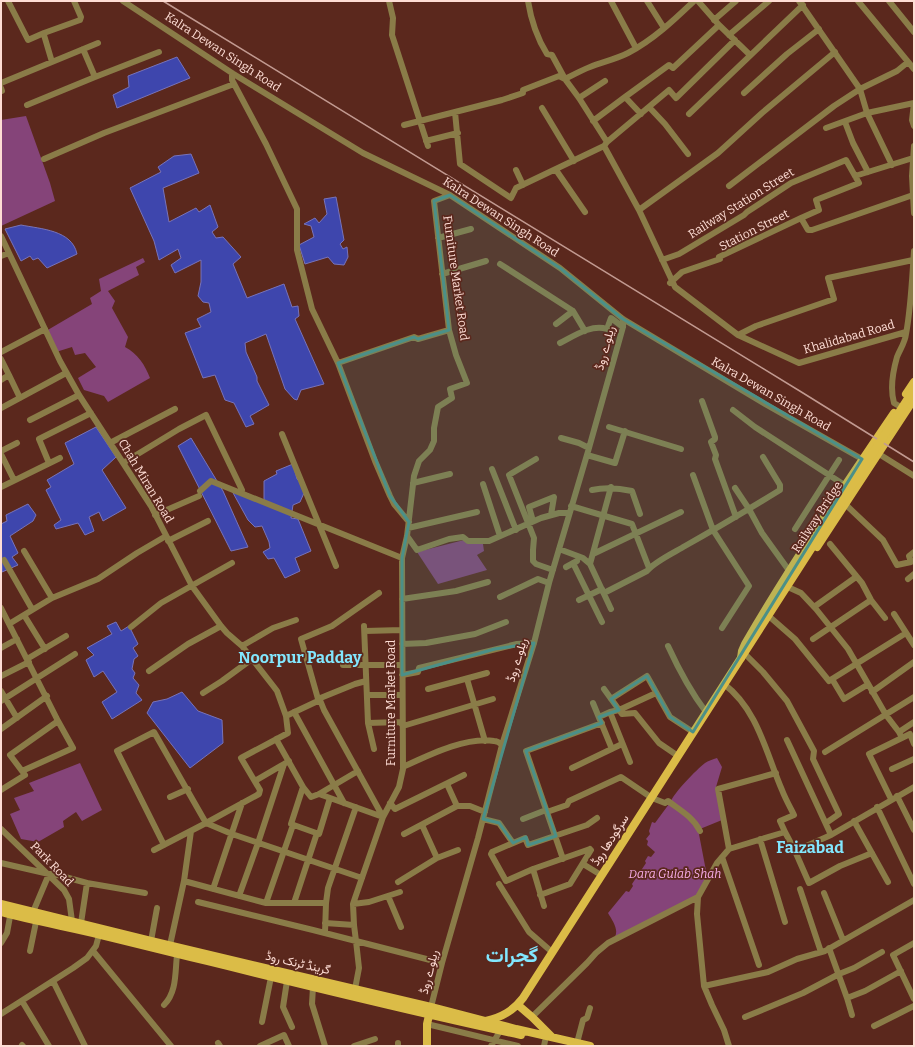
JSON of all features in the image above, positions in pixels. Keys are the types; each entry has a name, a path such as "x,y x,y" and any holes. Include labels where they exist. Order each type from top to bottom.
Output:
{"main road":[{"path":"743,656 742,651 748,640 790,572 862,459 914,382"},
{"name":"Railway Bridge","path":"743,656 914,389"},
{"path":"743,656 771,618 914,399"},
{"name":"سرگودھا روڈ","path":"486,1021 508,1013 518,1005 743,656"},
{"name":"گرینڈ ٹرنک روڈ","path":"1,904 36,922 100,935 177,955 231,964 355,989 486,1021 564,1046"},
{"name":"گرینڈ ٹرنک روڈ","path":"1,912 11,910 33,912 170,945 287,981 500,1031 547,1041 577,1043 590,1046"},
{"path":"518,1005 532,1017 547,1041"},
{"path":"427,1046 427,1024 431,1007"}],"street":[{"path":"8,1 28,40 80,20 81,17 74,1"},
{"name":"Kalra Dewan Singh Road","path":"123,1 232,73 363,153 450,194 560,268 623,319 765,404 862,459"},
{"path":"389,1 393,18 392,35 427,143 458,133"},
{"path":"528,1 531,18 543,48 547,54 552,55 565,79 579,98 606,144 639,210 672,284"},
{"path":"611,1 636,48"},
{"path":"647,1 664,28"},
{"path":"565,79 589,67 607,62 636,48 664,28 694,1"},
{"path":"698,1 714,20 750,55"},
{"path":"703,8 707,1"},
{"path":"714,20 736,1"},
{"path":"730,35 769,1"},
{"path":"858,1 914,69"},
{"path":"889,1 914,32"},
{"path":"689,114 801,3 860,89 867,113 892,165"},
{"path":"593,121 669,65 673,68 719,25"},
{"path":"744,93 787,54 819,29"},
{"path":"44,34 52,62"},
{"path":"455,112 460,164 511,198 516,188 556,170 606,144 669,90 676,98 734,40"},
{"path":"1,83 98,43"},
{"path":"83,49 94,77"},
{"path":"27,105 159,52"},
{"path":"639,210 718,153 762,113 835,52"},
{"path":"729,186 809,124 860,89 897,71 908,62"},
{"path":"232,73 232,80 266,144 297,209 297,250 312,309 338,363 375,461 394,504 408,525 477,512"},
{"path":"404,125 516,96 524,93 523,90 559,76 565,79"},
{"path":"579,98 605,81"},
{"path":"44,159 104,133 234,84"},
{"path":"626,97 641,114"},
{"path":"826,128 867,113 914,103 912,120 914,126"},
{"path":"649,107 665,124 688,154"},
{"path":"542,108 574,161"},
{"path":"845,122 853,143 868,172"},
{"path":"914,146 914,213"},
{"path":"801,218 820,210 816,200 859,183 855,176 913,158"},
{"name":"Railway Station Street","path":"662,260 679,254 744,216 747,212 791,183 844,160 847,161 855,176"},
{"path":"516,170 523,185"},
{"path":"556,170 585,212"},
{"name":"Furniture Market Road","path":"355,989 359,968 353,904 383,817 399,787 403,767 402,558 407,536 413,483 419,461 430,450 434,442 434,428 438,407 452,398 450,389 467,383 456,355 449,330 434,201 450,194"},
{"name":"Station Street","path":"672,284 682,272 720,259 719,257 801,218 808,230 812,230 913,197"},
{"path":"438,238 471,229"},
{"name":"Chah Miran Road","path":"1,236 66,373 155,515 192,586 227,633 242,646 277,691 286,716"},
{"path":"899,406 894,403 892,396 893,382 897,357 904,344 910,311 914,251"},
{"path":"1,256 9,253"},
{"path":"738,335 762,324 834,299 828,278 913,260"},
{"path":"442,274 486,261"},
{"path":"500,264 573,311 585,331"},
{"name":"Khalidabad Road","path":"672,284 738,335 799,363 906,332"},
{"path":"556,324 573,311"},
{"path":"560,343 585,331 599,327 607,329 611,318 623,327"},
{"name":"ریلوے روڈ","path":"431,1007 502,745 534,643 558,549 587,455 623,327 623,319"},
{"path":"1,352 45,329"},
{"path":"338,363 414,337 418,339 449,330"},
{"path":"1,359 20,398"},
{"path":"1,408 66,373"},
{"path":"1,380 9,376"},
{"path":"30,420 79,395"},
{"path":"702,401 715,437 715,439 710,442 716,455 715,459 736,516"},
{"path":"110,443 175,409"},
{"path":"733,410 755,427 846,486"},
{"path":"49,463 39,439 91,413"},
{"path":"123,463 206,414 242,490"},
{"path":"609,427 681,449"},
{"path":"587,455 615,463 625,431"},
{"path":"282,434 336,566"},
{"path":"561,438 589,448"},
{"path":"14,480 1,453 17,444"},
{"path":"879,454 914,476"},
{"path":"579,600 647,571 649,568 780,490 781,488 763,457"},
{"path":"1,486 60,458"},
{"path":"531,522 509,475 536,458"},
{"path":"795,528 839,460"},
{"path":"492,469 516,530"},
{"path":"413,483 450,474"},
{"path":"692,475 713,530 749,586 722,628"},
{"path":"155,515 200,493 212,481 319,523 402,558"},
{"path":"483,484 500,536"},
{"path":"592,490 604,487 632,491 640,514"},
{"path":"590,564 611,488"},
{"path":"736,488 762,533 790,572"},
{"path":"551,515 554,496 529,507 534,538 532,550 533,561 536,564 553,570"},
{"path":"845,504 883,540 897,564 911,562 909,556 914,552"},
{"path":"571,506 632,524 649,568"},
{"path":"593,554 681,512"},
{"path":"407,536 417,550 449,539 463,537 468,541 482,542 489,541 541,518 569,513"},
{"path":"9,624 52,598 98,579 137,553 208,520"},
{"path":"830,544 862,583 871,600 885,618"},
{"path":"558,549 583,558 590,564 611,610"},
{"path":"24,551 52,598"},
{"path":"566,567 583,558"},
{"path":"4,560 32,609"},
{"path":"131,628 161,603 232,562"},
{"path":"573,563 602,622"},
{"path":"908,579 914,574"},
{"path":"814,607 856,577"},
{"path":"500,597 538,579 549,583"},
{"path":"402,598 456,591 488,582"},
{"path":"790,588 801,593 848,649 867,685 902,738"},
{"path":"379,593 332,626 301,638 319,700 383,817"},
{"path":"813,639 830,626 871,600"},
{"path":"1,608 73,748 22,771"},
{"path":"24,614 45,649"},
{"path":"894,614 914,645"},
{"path":"771,618 795,639 828,681 906,633"},
{"path":"242,646 273,628 296,620"},
{"path":"402,644 426,643 475,634 506,622"},
{"path":"150,671 188,644 222,626"},
{"path":"374,749 368,723 365,628 402,630"},
{"path":"1,676 28,661 66,636"},
{"path":"1,648 17,639"},
{"path":"402,675 418,672 419,668 496,649 517,644 534,643"},
{"path":"668,646 682,676 706,712"},
{"path":"3,699 75,654"},
{"path":"743,656 763,672 786,701 814,751 813,759 839,814 826,822"},
{"path":"202,693 222,681 252,659"},
{"path":"872,692 914,662"},
{"path":"343,665 402,665"},
{"path":"428,690 487,673"},
{"path":"611,699 647,676 670,717 693,732"},
{"path":"467,679 485,741"},
{"path":"832,679 844,699 867,685"},
{"path":"154,850 206,823 260,792 241,758 288,733 286,716 355,684 366,681"},
{"path":"724,684 734,692 747,708 759,730 782,790 794,815 780,821 809,883 840,866 872,852"},
{"path":"604,689 622,714 636,714 659,743 678,756"},
{"path":"1,691 3,699 17,718"},
{"path":"599,717 619,710 656,693"},
{"path":"367,695 402,695"},
{"path":"1,729 47,696"},
{"path":"825,752 914,697"},
{"path":"368,723 400,722 403,726 493,699"},
{"path":"594,703 612,749"},
{"path":"294,712 344,803"},
{"path":"610,712 630,762"},
{"path":"1,790 25,775 10,755 58,721"},
{"path":"899,732 914,722"},
{"path":"564,859 526,751 602,723"},
{"path":"164,845 117,751 154,732 188,789 206,823 232,834 362,878"},
{"path":"891,799 869,754 910,734 914,744"},
{"path":"276,739 286,763 310,797 319,794 358,771"},
{"path":"403,767 441,750 475,741 495,740 502,745"},
{"path":"787,740 832,835"},
{"path":"572,768 622,744"},
{"path":"892,769 914,758"},
{"path":"254,781 286,763"},
{"path":"239,896 286,763"},
{"path":"729,849 718,789 776,773"},
{"path":"390,803 395,810 464,775"},
{"path":"523,819 567,805 569,801 621,777 652,798 665,803 668,801 692,818 700,831"},
{"path":"447,784 457,806"},
{"path":"303,787 290,823 317,833"},
{"path":"795,851 832,835 877,807 914,787"},
{"path":"170,797 188,789"},
{"path":"319,794 383,817"},
{"path":"897,796 914,830"},
{"path":"294,903 317,833 320,833 330,798"},
{"path":"213,889 242,803"},
{"path":"404,834 457,806 470,806 485,812"},
{"path":"325,933 328,888 356,807"},
{"path":"877,807 914,884"},
{"path":"483,818 500,823 513,843"},
{"path":"540,895 569,885 591,850 590,849 534,869 506,881 491,854 492,852 526,838 528,845 556,836 587,824 597,818"},
{"path":"854,821 888,882"},
{"path":"266,903 293,825"},
{"path":"422,825 437,858"},
{"name":"Park Road","path":"1,829 64,890 69,899 72,921"},
{"path":"170,945 184,882 191,831"},
{"path":"729,1046 724,1030 704,986 697,914 698,897 717,863 729,849 785,832"},
{"path":"760,839 785,922"},
{"path":"398,882 437,858 458,850"},
{"path":"722,857 759,965"},
{"path":"1,863 54,874 87,883 145,893"},
{"path":"583,864 601,876"},
{"path":"534,869 544,906"},
{"path":"33,912 49,874"},
{"path":"184,882 266,903 326,903"},
{"path":"81,923 87,883"},
{"path":"499,884 529,932 552,952"},
{"path":"800,889 821,952"},
{"path":"353,904 369,902 400,892"},
{"path":"824,893 843,940"},
{"path":"388,896 401,927"},
{"path":"532,1017 596,953 608,943 698,897"},
{"path":"704,986 768,972 797,959 821,952 914,900"},
{"path":"198,902 442,963"},
{"path":"151,941 157,908"},
{"path":"1,943 7,933 11,910"},
{"path":"30,951 36,922"},
{"path":"325,924 354,924"},
{"path":"1,1014 87,958 93,951 100,935"},
{"path":"914,943 893,955 914,999"},
{"path":"829,948 852,1014"},
{"path":"93,951 171,1046"},
{"path":"745,1017 803,993 839,974 854,968 882,952"},
{"path":"164,1005 173,992 177,955"},
{"path":"847,998 865,991 901,971"},
{"path":"262,1022 271,977"},
{"path":"53,981 85,1046"},
{"path":"287,981 283,1006 292,1027"},
{"path":"313,987 312,1004 325,1046"},
{"path":"22,1001 49,1046"},
{"path":"874,1026 914,1006"},
{"path":"577,1043 583,1020 587,1018 590,1008"},
{"path":"427,1024 493,1043 518,1046"},
{"path":"493,1043 500,1031"},
{"path":"260,1046 284,1035 289,1046"},
{"path":"354,1046 375,1039"}],"highlighted area":[{"path":"450,195 560,268 623,319 862,459 693,732 670,717 647,676 611,699 619,710 599,717 602,723 526,751 556,836 528,845 526,837 513,843 499,823 483,819 534,643 495,649 402,675 402,558 409,522 390,496 338,363 414,337 418,339 449,330 434,201"}],"green space":[{"path":"26,116 55,201 1,226 1,120"},
{"path":"143,258 145,262 136,267 139,275 108,291 115,301 112,308 128,337 125,347 134,353 140,360 150,378 108,402 104,396 84,390 78,378 96,367 85,353 75,355 72,347 56,352 46,331 92,304 90,298 101,291 99,279"},
{"path":"464,540 483,544 484,551 477,555 487,570 438,584 417,552"},
{"path":"717,758 722,767 716,787 722,820 700,829 671,801 681,787 696,771 706,762"},
{"path":"80,763 102,810 82,821 76,812 63,821 64,827 38,842 21,839 10,814 20,810 14,798 34,791 29,783"},
{"name":"Dara Gulab Shah","path":"669,804 691,819 698,829 707,876 696,896 615,937 616,928 608,913 626,891 629,892 633,886 632,884 646,863 645,861 648,856 651,857 655,852 647,845 648,841 646,839 650,834 649,831 652,822 655,823"}],"shaded area":[{"path":"177,57 190,78 117,108 113,95 129,87 128,76"},
{"path":"191,154 199,173 163,188 169,222 196,208 199,212 210,205 218,227 212,232 216,238 223,237 241,257 233,264 247,298 284,284 292,307 298,306 299,316 295,319 324,384 301,390 297,400 294,399 285,389 266,334 245,343 246,352 257,377 257,381 269,405 250,416 254,424 246,427 234,403 225,400 215,375 203,378 185,333 201,327 197,319 211,312 209,303 203,302 198,296 201,282 201,260 175,273 171,265 181,258 178,249 159,260 154,241 130,188 161,172 158,167 174,156"},
{"path":"336,197 344,240 340,244 343,249 347,247 348,257 344,265 334,264 328,257 305,264 299,245 314,237 311,226 304,224 315,218 319,223 327,214 324,199"},
{"path":"21,225 55,232 62,235 74,246 77,254 47,268 38,258 33,260 30,256 21,261 5,229"},
{"path":"96,427 116,457 102,470 126,508 103,521 99,512 89,517 94,531 85,535 78,523 56,529 54,525 61,520 46,490 51,487 47,480 74,464 65,443"},
{"path":"191,438 223,491 248,547 231,551 178,446"},
{"path":"293,464 297,479 301,483 304,493 300,502 293,505 291,518 298,519 311,551 295,558 300,571 285,578 274,558 268,559 263,552 270,548 262,526 255,527 248,520 232,491 264,503 264,481 277,474 276,471"},
{"path":"28,504 36,515 33,521 10,536 18,553 12,557 18,565 2,572 1,524 7,521 6,515"},
{"path":"116,622 121,631 129,626 138,644 133,648 138,656 134,659 132,669 135,673 133,678 139,685 136,693 142,700 112,719 102,702 117,692 103,671 94,677 86,660 94,655 87,648 112,634 107,626"},
{"path":"182,692 198,711 222,720 223,743 190,768 147,713 153,702 167,699"}],"railway":[{"path":"163,1 914,462"}],"district":[{"name":"Noorpur Padday","path":"300,657"},
{"name":"Faizabad","path":"810,847"},
{"name":"گجرات","path":"512,955"}]}
